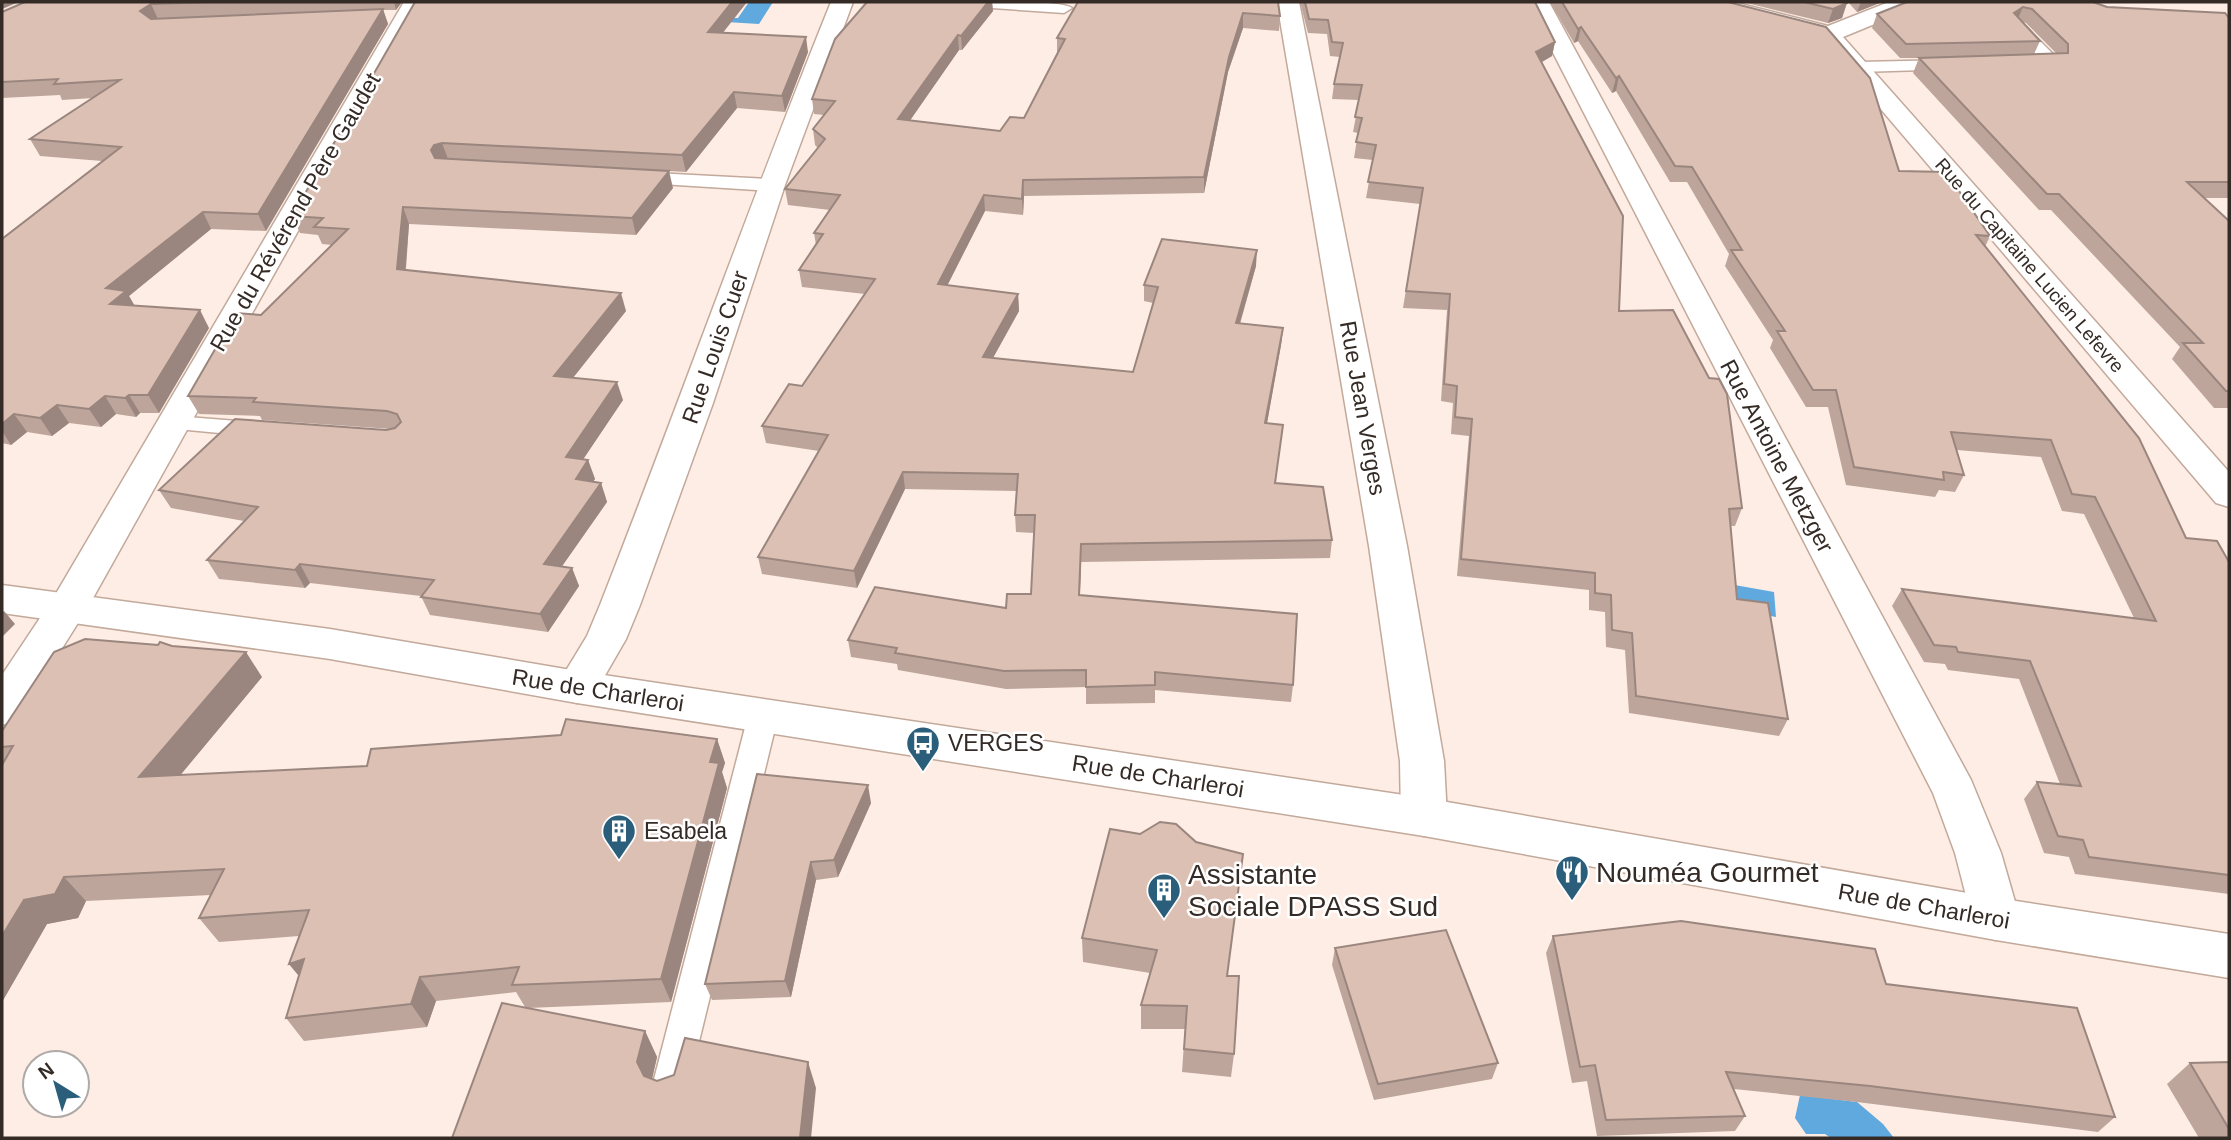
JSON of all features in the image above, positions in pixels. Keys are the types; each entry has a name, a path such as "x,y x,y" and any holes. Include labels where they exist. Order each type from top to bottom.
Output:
{"street":[{"name":"Rue Louis Cuer","path":"576,687 593,663 620,605 696,403 771,186 842,2"},
{"name":"Rue Jean Verges","path":"1288,2 1388,547 1422,761 1424,817"},
{"name":"Rue Antoine Metzger","path":"1538,2 1955,793 1979,853 1996,919"},
{"path":"1708,2 1830,34 1908,2"},
{"name":"Rue du Révérend Père Gaudet","path":"2,709 68,607 175,424 405,12"},
{"name":"Rue du Capitaine Lucien Lefevre","path":"1830,34 2229,495"},
{"name":"Rue de Charleroi","path":"2,599 330,644 576,687 1424,817 1996,919 2229,956"}],"lane":[{"path":"977,2 1064,8"},
{"path":"2012,64 2053,63 2018,28"},
{"path":"1859,67 1970,65"},
{"path":"623,177 771,186"},
{"path":"175,424 285,431"},
{"path":"670,1087 763,716"}],"water":[{"path":"749,2 773,2 759,24 726,22 730,18 738,18"},
{"path":"1712,581 1774,592 1776,617 1713,605"},
{"path":"1800,1095 1857,1102 1883,1124 1894,1138 1831,1138 1825,1134 1806,1134 1795,1118"}],"building":[{"path":"25,2 214,2 151,4 140,11 151,19 383,9 258,214 203,212 106,288 126,291 110,304 200,310 148,395 129,395 125,398 105,396 89,409 57,405 40,418 14,414 2,424 2,239 121,147 30,139 120,80 54,84 58,79 2,82 2,12"},
{"path":"415,2 732,2 708,32 806,37 782,96 734,92 682,155 442,143 434,145 431,150 435,158 669,171 632,218 403,207 397,269 621,293 554,376 617,382 566,457 588,460 576,479 601,483 544,564 572,568 540,614 421,597 434,580 300,564 295,570 207,560 258,507 159,490 235,419 386,430 395,428 401,422 397,414 387,411 253,402 256,398 188,396 236,313 261,315 348,229 314,227 323,218 292,216"},
{"path":"867,2 988,2 961,36 958,35 898,119 1000,131 1010,117 1024,118 1065,39 1057,38 1078,2 1278,2 1280,16 1243,13 1229,57 1204,177 1023,180 1022,199 984,195 938,284 1018,294 983,357 1133,372 1158,287 1144,285 1162,239 1257,250 1236,323 1283,328 1265,423 1283,425 1275,483 1323,487 1332,540 1081,544 1079,595 1297,614 1293,685 1155,672 1155,685 1086,687 1086,670 1004,671 895,653 897,648 848,640 875,587 1006,608 1007,594 1031,594 1035,515 1015,515 1018,474 903,472 854,571 758,557 828,435 762,426 789,384 802,386 875,279 799,270 823,234 814,233 840,195 785,189 825,139 813,129 835,101 812,99 835,39"},
{"path":"1305,2 1535,2 1555,42 1536,52 1623,216 1619,311 1673,310 1709,378 1719,379 1727,394 1742,508 1729,509 1737,599 1768,603 1788,719 1636,696 1632,633 1612,630 1611,595 1595,593 1595,573 1461,559 1472,419 1455,417 1457,386 1444,384 1450,294 1406,291 1423,188 1368,182 1376,145 1356,142 1362,118 1355,117 1362,85 1334,84 1343,43 1332,42 1328,20 1309,19"},
{"path":"1562,2 1728,2 1826,27 1870,78 1899,171 1946,172 1990,236 1976,235 2139,438 2186,538 2217,541 2229,562 2229,875 2089,857 2083,840 2058,836 2037,782 2081,786 2030,661 1958,652 1956,647 1934,645 1902,589 2156,621 2095,497 2072,494 2051,440 1951,432 1964,475 1943,472 1944,480 1854,467 1836,390 1813,390 1777,331 1785,331 1731,250 1742,250 1692,167 1675,166 1619,76 1616,78 1581,27 1578,29"},
{"path":"1804,2 1847,2 1847,3 1833,9"},
{"path":"1907,2 2093,2 2107,7 2225,13 2229,18 2229,182 2187,182 2229,221 2229,391 2226,391 2183,343 2203,343 2059,194 2047,194 1919,58 2068,53 2068,44 2032,9 2023,7 2014,13 2040,41 1906,44 1877,14"},
{"path":"85,639 158,645 160,642 172,646 246,652 139,777 367,766 371,749 561,735 566,719 717,739 710,762 719,763 661,979 512,985 519,967 420,977 411,1004 286,1018 304,959 289,964 309,910 199,918 224,869 64,877 55,894 24,900 2,936 2,765 13,746 2,747 2,731 54,652"},
{"path":"757,774 868,785 834,860 811,862 785,981 705,984"},
{"name":"Assistante Sociale DPASS Sud","path":"1160,822 1176,824 1196,842 1243,854 1227,976 1239,976 1234,1054 1184,1049 1187,1006 1141,1005 1157,950 1082,938 1110,829 1140,834"},
{"path":"1681,921 1875,949 1886,984 2077,1008 2115,1117 1870,1086 1726,1072 1745,1116 1606,1120 1595,1065 1580,1067 1553,936"},
{"path":"1446,930 1498,1063 1378,1084 1335,948"},
{"path":"502,1003 645,1031 637,1062 644,1076 657,1081 674,1075 685,1038 808,1062 800,1138 452,1138"},
{"path":"2229,1062 2229,1129 2190,1063"}],"place":[{"name":"VERGES","path":"923,773"},
{"name":"Esabela","path":"619,861"},
{"name":"Nouméa Gourmet","path":"1572,902"},
{"name":"Assistante Sociale DPASS Sud","path":"1164,920"}]}
